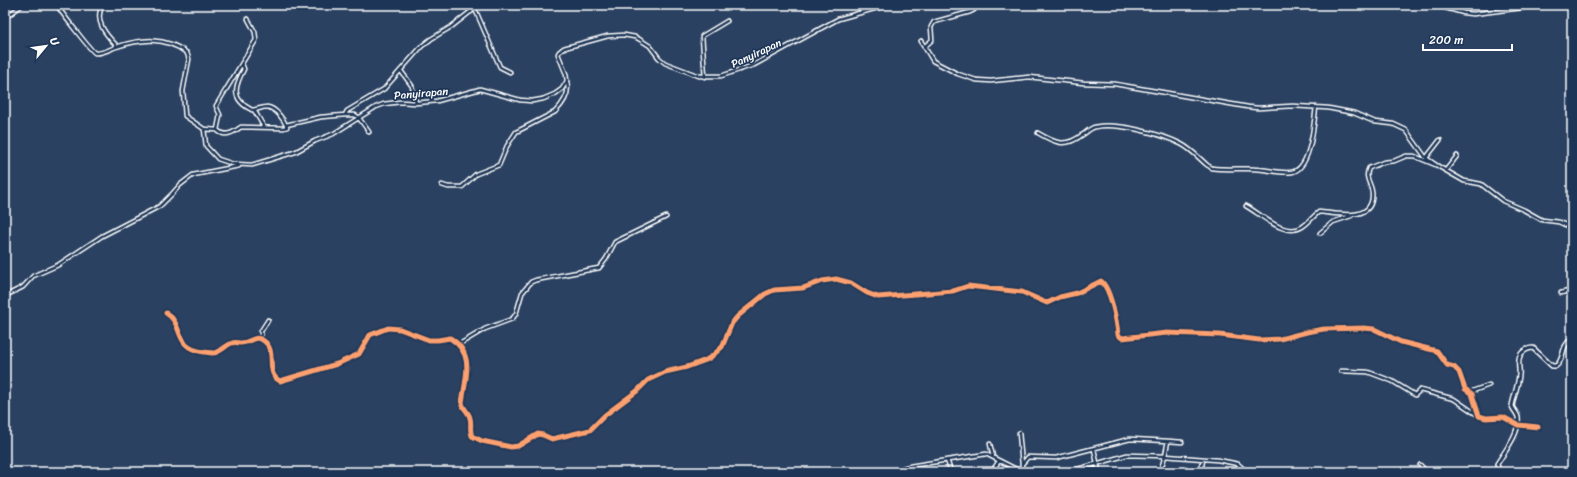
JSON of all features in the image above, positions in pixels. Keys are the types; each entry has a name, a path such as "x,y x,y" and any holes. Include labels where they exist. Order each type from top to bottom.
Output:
{"street":[{"path":"5,18 22,5"},
{"path":"57,5 83,38 91,51 99,53 117,46 158,40 168,43 187,53 189,59 183,89 185,114 187,118 204,128 229,134 241,127 286,128 286,125 322,116 346,115 359,118 369,132"},
{"path":"103,5 99,15 101,23 105,33 117,46"},
{"path":"468,5 471,12"},
{"path":"346,115 347,111 384,89 429,41 451,27 479,5"},
{"name":"Panyirapan","path":"204,128 206,146 212,154 222,161 242,166 262,163 288,155 333,134 376,107 384,104 443,100 480,89 520,100 532,101 543,99 562,89 567,81 558,53 560,50 613,35 624,35 639,39 650,46 659,58 666,63 694,74 705,77 721,76 747,68 776,54 838,19 888,5"},
{"path":"924,48 926,43 932,40 931,27 934,22 970,12 974,10 977,5"},
{"path":"1435,5 1464,14 1473,14 1544,5"},
{"path":"475,8 500,67 510,72"},
{"path":"217,130 220,115 216,106 256,40 255,32 248,19"},
{"path":"705,77 702,36 727,21"},
{"path":"921,41 932,61 958,74 981,80 991,81 1029,77 1041,78 1138,87 1258,108 1293,106 1316,107 1354,114 1375,122 1397,125 1408,132 1426,158 1436,165"},
{"path":"242,64 244,69 235,89 242,103 254,110 265,107 270,108 279,115 286,125"},
{"path":"401,71 412,86 416,103"},
{"path":"442,185 448,187 462,187 476,174 499,165 511,138 516,132 555,112 560,107 568,90 567,81"},
{"path":"1038,133 1047,138 1066,144 1072,142 1092,128 1122,127 1143,131 1180,144 1207,166 1212,168 1293,172 1304,163 1313,135 1316,107"},
{"path":"254,110 264,127"},
{"path":"1426,158 1440,140"},
{"path":"1320,233 1333,222 1353,216 1365,210 1370,204 1372,192 1367,176 1369,168 1384,162 1394,161 1409,156 1418,157 1436,165 1464,181 1480,184 1503,201 1542,220 1557,222 1572,228"},
{"path":"1446,170 1457,156"},
{"path":"5,296 23,287 33,276 58,264 102,236 160,206 192,175 242,166"},
{"path":"1246,206 1262,215 1272,224 1278,227 1290,229 1302,228 1319,212 1353,216"},
{"path":"458,345 485,329 512,319 516,314 522,292 531,282 541,278 599,268 606,259 615,242 666,217"},
{"path":"166,313 175,322 182,341 194,350 214,353 232,343 241,343 255,338 261,339 270,348 273,373 277,380 280,381 337,364 359,354 370,335 388,328 400,329 429,340 450,338 458,345 467,360 467,377 462,403 470,418 470,432 472,436 482,441 506,447 518,446 538,434 552,439 590,430 605,415 637,391 648,380 661,373 672,369 687,367 710,357 722,347 732,323 738,316 769,292 778,289 803,288 831,279 851,283 867,293 878,296 953,292 968,286 1022,292 1047,302 1077,293 1101,281 1109,292 1112,309 1117,318 1118,336 1122,338 1167,333 1220,335 1259,340 1280,339 1324,329 1373,329 1401,342 1437,351 1447,365 1458,371 1465,389 1470,392 1479,416"},
{"path":"1561,293 1568,291 1572,287"},
{"path":"261,339 261,331 268,320"},
{"path":"1499,472 1497,464 1509,446 1518,425 1518,416 1512,406 1518,385 1519,360 1521,354 1533,348 1552,366 1556,366 1561,360 1563,350 1572,339"},
{"path":"1342,371 1368,372 1391,381 1415,395 1420,390 1452,399 1479,416 1486,418 1503,418 1518,425 1538,427"},
{"path":"1470,392 1489,385"},
{"path":"890,472 910,466 986,454 1022,472 1019,433"},
{"path":"1022,464 1028,457 1056,458 1130,439 1182,442"},
{"path":"1160,472 1168,441"},
{"path":"990,444 993,457"},
{"path":"1094,449 1099,472"},
{"path":"1068,472 1127,456 1165,456 1203,459 1238,464 1247,472"},
{"path":"1201,472 1203,459"},
{"path":"947,460 951,472"},
{"path":"990,472 994,470 999,461"},
{"path":"1420,465 1427,472 1436,472"}],"cycle path":[{"path":"166,313 172,318 183,341 187,346 194,350 216,353 232,343 244,343 258,338 261,339 268,345 273,373 280,381 337,364 359,354 370,335 388,328 400,329 429,340 450,338 458,344 466,359 467,368 462,403 471,422 472,436 482,441 511,447 518,446 538,434 552,439 590,430 605,415 637,391 648,380 665,372 687,367 711,357 722,347 732,323 738,316 765,294 774,290 803,288 822,281 836,279 851,283 867,293 878,297 953,291 968,286 1022,292 1047,303 1060,297 1077,293 1101,281 1105,285 1111,298 1118,335 1122,338 1167,333 1220,335 1259,340 1280,339 1324,329 1374,329 1401,342 1437,351 1447,365 1454,367 1459,372 1465,389 1472,394 1479,416 1486,418 1503,417 1518,425 1538,427"}]}
